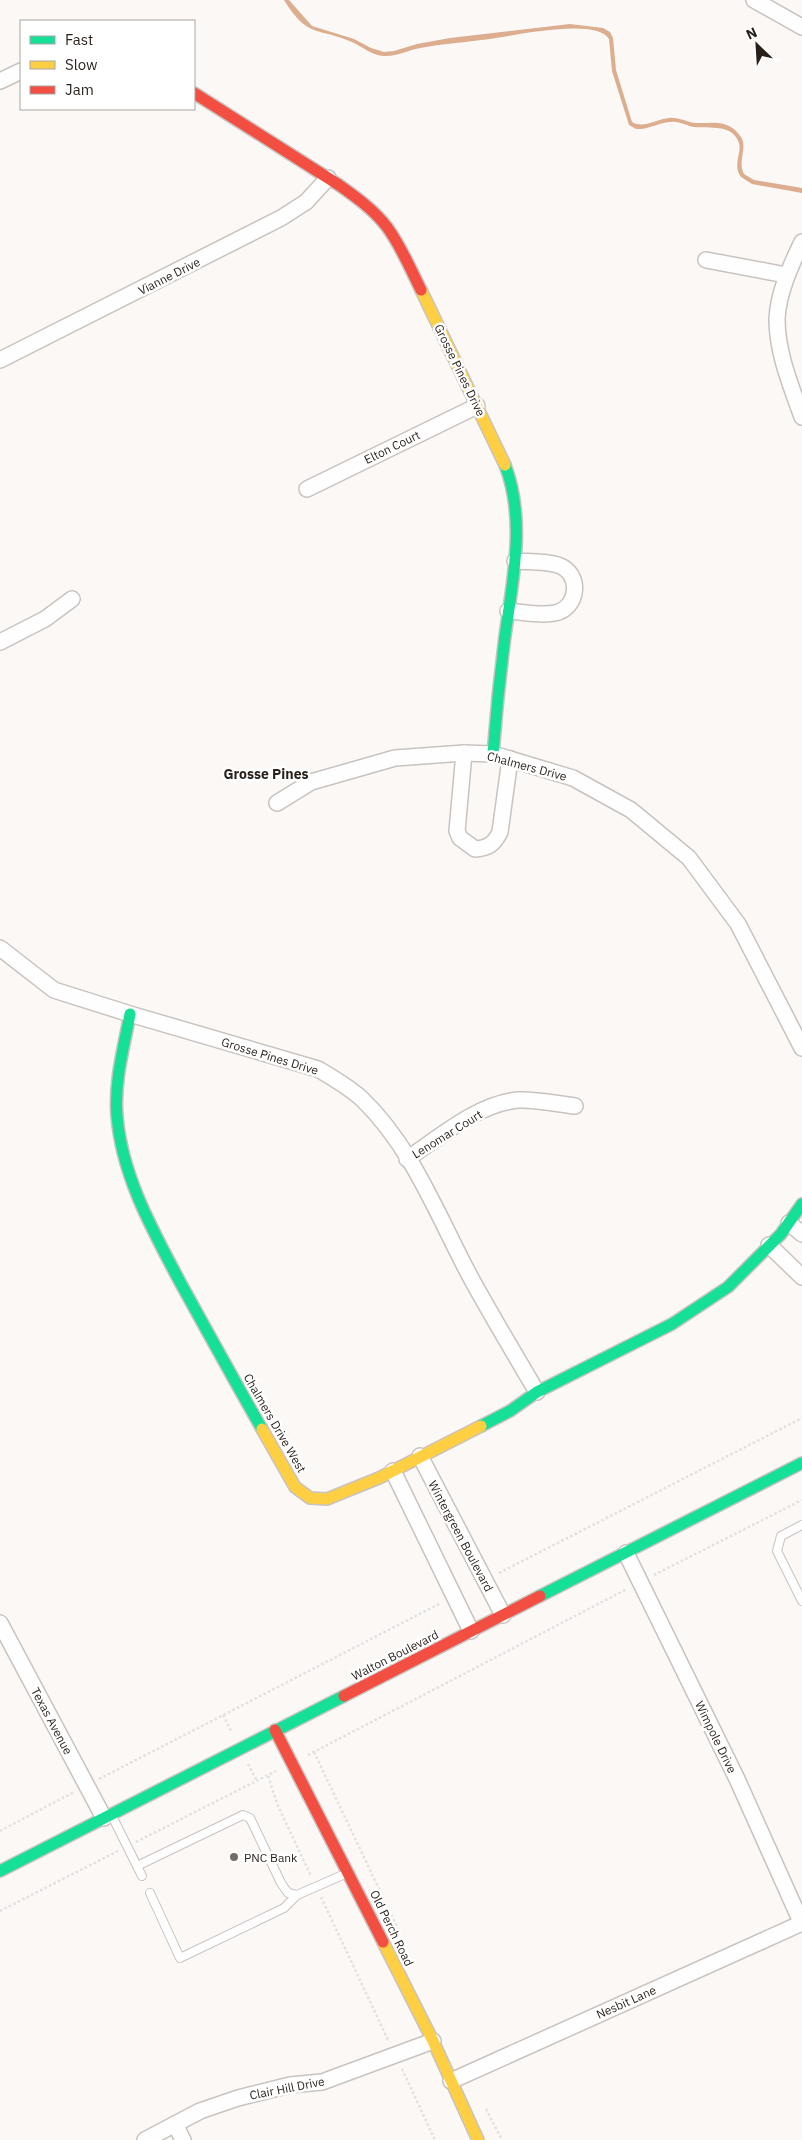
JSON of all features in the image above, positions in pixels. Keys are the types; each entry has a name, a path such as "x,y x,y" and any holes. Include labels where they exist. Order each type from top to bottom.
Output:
{"street":[{"path":"754,0 802,27"},
{"path":"0,81 20,71"},
{"name":"Grosse Pines Drive","path":"195,93 328,178 362,202 386,226 402,252 498,449 512,485 517,513 516,561 498,694 493,754"},
{"name":"Vianne Drive","path":"0,360 281,218 306,202 328,178"},
{"path":"802,242 786,275 777,319 784,364 802,418"},
{"path":"706,260 786,275"},
{"name":"Elton Court","path":"308,489 477,406"},
{"path":"508,611 554,613 566,608 574,597 574,583 568,571 557,565 516,561"},
{"path":"0,642 46,619 72,599"},
{"path":"464,753 457,831 460,838 475,849 486,848 494,843 500,832 510,760"},
{"name":"Chalmers Drive","path":"277,803 311,782 395,758 464,753 493,754 573,778 631,810 689,858 738,924 802,1048"},
{"name":"Grosse Pines Drive","path":"0,948 54,990 318,1069 341,1082 362,1099 397,1140 472,1280 537,1392"},
{"name":"Chalmers Drive West","path":"130,1014 118,1077 117,1116 126,1165 150,1226 195,1310 296,1487 310,1498 327,1499 393,1471 510,1411 537,1392 672,1324 728,1287 785,1228"},
{"name":"Lenomar Court","path":"407,1158 466,1120 497,1105 519,1100 575,1106"},
{"path":"802,1204 785,1228 802,1234"},
{"path":"769,1245 802,1277"},
{"name":"Wintergreen Boulevard","path":"420,1456 503,1615"},
{"name":"Walton Boulevard","path":"0,1871 802,1463"},
{"path":"393,1471 471,1632"},
{"name":"Wimpole Drive","path":"626,1553 737,1779 802,1923"},
{"name":"Texas Avenue","path":"0,1623 87,1786 108,1816"},
{"name":"Old Perch Road","path":"276,1730 433,2041 478,2140"},
{"name":"Nesbit Lane","path":"451,2081 802,1923"},
{"name":"Clair Hill Drive","path":"145,2140 200,2111 238,2098 290,2086 322,2082 433,2041"},
{"path":"175,2124 183,2140"}],"lane":[{"path":"802,1524 781,1536 777,1551 802,1601"},
{"path":"137,1866 237,1816 247,1815 280,1883 288,1894 297,1895"},
{"path":"108,1816 128,1846 142,1876"},
{"path":"150,1893 180,1958 284,1908 297,1895 349,1872"}],"path":[{"path":"485,1580 802,1418"},
{"path":"0,1911 314,1752 802,1500"},
{"path":"0,1831 454,1597"},
{"path":"314,1752 400,1931"},
{"path":"268,1775 278,1806 387,2038"},
{"path":"403,2070 435,2140"},
{"path":"485,2108 502,2140"}],"shaded area":[{"path":"284,0 289,0 312,26 354,39 384,52 450,38 570,24 603,28 610,32 613,38 616,70 632,122 646,124 673,118 695,123 725,124 736,131 743,141 742,169 744,174 754,180 802,188 802,193 752,184 741,177 737,168 739,143 731,132 726,130 694,127 674,122 641,129 636,129 629,125 612,71 609,39 601,32 587,29 549,30 428,47 383,56 340,37 314,30 300,21"}],"traffic: fast":[{"path":"493,754 516,549 515,506 505,465"},
{"path":"130,1014 120,1064 116,1103 120,1138 125,1160 140,1202 159,1242 262,1429"},
{"path":"481,1426 510,1411 537,1392 672,1324 728,1287 781,1234 802,1204"},
{"path":"540,1596 802,1463"},
{"path":"0,1871 344,1696"}],"traffic: slow":[{"path":"421,290 505,465"},
{"path":"262,1429 295,1487 310,1498 327,1499 379,1478 481,1426"},
{"path":"383,1942 433,2041 478,2140"}],"traffic: jam":[{"path":"195,94 339,185 364,204 382,221 392,234 421,290"},
{"path":"344,1696 540,1596"},
{"path":"275,1730 383,1942"}],"place":[{"name":"PNC Bank","path":"234,1857"}],"district":[{"name":"Grosse Pines","path":"266,774"}]}
